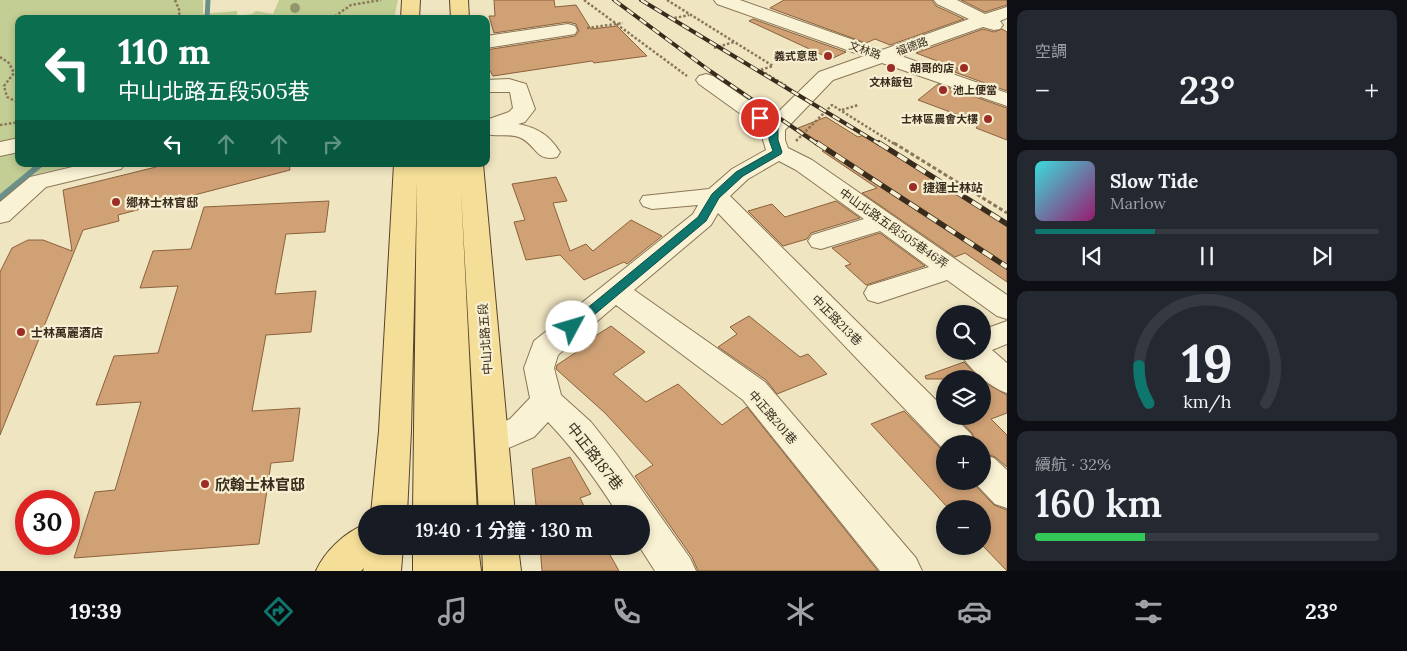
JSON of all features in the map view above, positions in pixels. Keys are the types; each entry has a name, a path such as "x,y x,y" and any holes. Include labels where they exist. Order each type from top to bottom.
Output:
{"main road":[{"path":"410,15 411,0"},
{"path":"459,0 460,15"},
{"path":"407,167 428,264 458,457 458,505"},
{"path":"429,167 431,505"},
{"path":"390,505 395,430 447,167"},
{"name":"中山北路五段","path":"471,167 496,505"},
{"path":"428,264 479,264"},
{"path":"404,505 458,457 492,441"},
{"path":"335,571 358,549"},
{"path":"382,571 384,555"},
{"path":"431,555 432,571"},
{"path":"461,555 462,571"},
{"path":"501,555 502,571"}],"street":[{"name":"文林路","path":"723,0 1007,100"},
{"path":"944,0 1007,31"},
{"name":"福德路","path":"547,402 539,368 545,350 702,219 716,196 740,174 782,141 826,76 1007,12"},
{"path":"490,41 568,30"},
{"name":"中山北路五段505巷46弄","path":"697,78 782,141 804,165 1007,309"},
{"path":"490,86 509,84 519,88 524,109 517,117 490,127"},
{"path":"490,128 522,130 531,133 540,140 549,152"},
{"path":"0,149 15,146"},
{"path":"0,215 38,182 101,167"},
{"path":"652,201 716,196"},
{"name":"中正路213巷","path":"716,196 950,435"},
{"path":"821,241 883,222"},
{"path":"878,293 952,269"},
{"name":"中正路201巷","path":"616,291 754,391 903,571"},
{"path":"991,338 1007,332"},
{"path":"984,360 1007,381"},
{"path":"492,441 522,428 547,402"},
{"name":"中正路187巷","path":"547,402 579,432 605,465 632,505"},
{"path":"991,477 1007,493"},
{"path":"650,532 677,571"}],"path":[{"path":"175,0 180,12 179,15"},
{"path":"337,15 351,5 381,0"},
{"path":"584,0 697,78"},
{"path":"667,0 774,65 760,70 793,90"},
{"path":"670,19 690,14"},
{"path":"568,30 623,23"},
{"path":"714,48 734,42"},
{"path":"0,57 9,63 14,73 4,86 7,98 15,102"},
{"path":"782,141 832,105 1007,213"},
{"path":"842,110 858,105"},
{"path":"0,125 15,123"}],"green space":[{"path":"0,0 203,0 203,14 237,11 237,15 15,15 15,167 67,167 32,175 0,203"},
{"path":"279,0 398,0 395,15 244,15 252,14 256,11 273,14"}],"building":[{"path":"494,0 554,0 555,7 576,5 591,29 617,26 647,56 594,63 592,61 493,76 490,71 490,49 575,36 579,31 576,24 568,22 494,33 490,16 495,16"},
{"path":"784,0 932,0 936,6 964,19 890,45 875,39 866,43 770,8"},
{"path":"961,0 1007,0 1007,5 985,12"},
{"path":"753,19 846,52 831,59 749,21"},
{"path":"983,29 994,32 1002,29 1007,32 1007,91 954,72 958,69 916,53"},
{"path":"938,84 1007,108 1007,140 976,128 980,123 918,100"},
{"name":"捷運士林站","path":"826,117 858,137 865,135 1007,223 1007,282 965,253 955,257 862,193 877,188 822,151 829,149 798,128"},
{"path":"156,167 290,167 290,170 118,215 119,221 83,230 0,435 0,272 12,248 28,240 43,240 72,251 63,190"},
{"path":"556,177 567,201 553,203 570,251 586,244 593,251 631,220 662,236 627,264 624,262 584,280 560,255 526,260 514,222 525,220 512,184"},
{"path":"329,201 325,232 286,234 275,294 316,291 311,332 266,335 252,411 300,408 293,461 271,463 259,544 74,558 75,555 80,555 80,539 95,492 115,490 141,402 96,405 114,356 158,353 178,286 140,288 153,251 191,249 204,207"},
{"path":"836,201 860,218 811,233 807,239 783,246 748,211 772,204 785,217"},
{"path":"880,233 925,266 866,285 845,266 851,264 832,248"},
{"path":"749,316 800,357 808,354 827,374 777,394 766,380 718,347 737,334 730,327"},
{"path":"611,326 645,352 613,374 646,402 678,384 722,425 747,407 878,571 698,571 692,557 635,476 653,465 605,413 556,369 557,365 587,345 584,343"},
{"path":"964,362 972,370 942,370"},
{"path":"936,372 936,379 926,379 925,376"},
{"path":"991,386 1007,395 1007,413 991,419"},
{"path":"904,411 936,444 936,490 980,490 989,500 941,500 871,424"},
{"path":"991,419 1007,435 1007,467 991,455 991,435 973,435 964,425 991,425"},
{"path":"570,457 591,494 580,498 584,505 536,505 532,469"},
{"path":"991,502 1007,510 1007,571 991,554"},
{"path":"541,555 610,555 619,571 542,571"}],"waterway":[{"path":"207,15 208,0"},
{"path":"0,198 37,167"}],"railway":[{"path":"614,0 710,71 819,145"},
{"path":"641,0 881,145"},
{"path":"817,143 1007,267"},
{"path":"879,143 1007,224"}],"place":[{"name":"義式意思","path":"828,56"},
{"name":"文林飯包","path":"891,68"},
{"name":"胡哥的店","path":"964,68"},
{"name":"池上便當","path":"943,90"},
{"name":"士林區農會大樓","path":"988,119"},
{"name":"捷運士林站","path":"913,187"},
{"name":"鄉林士林官邸","path":"116,202"},
{"name":"士林萬麗酒店","path":"21,332"},
{"name":"欣翰士林官邸","path":"205,484"}],"route":[{"path":"572,327 702,219 716,196 740,174 778,152 774,140 774,128 760,118"}]}
